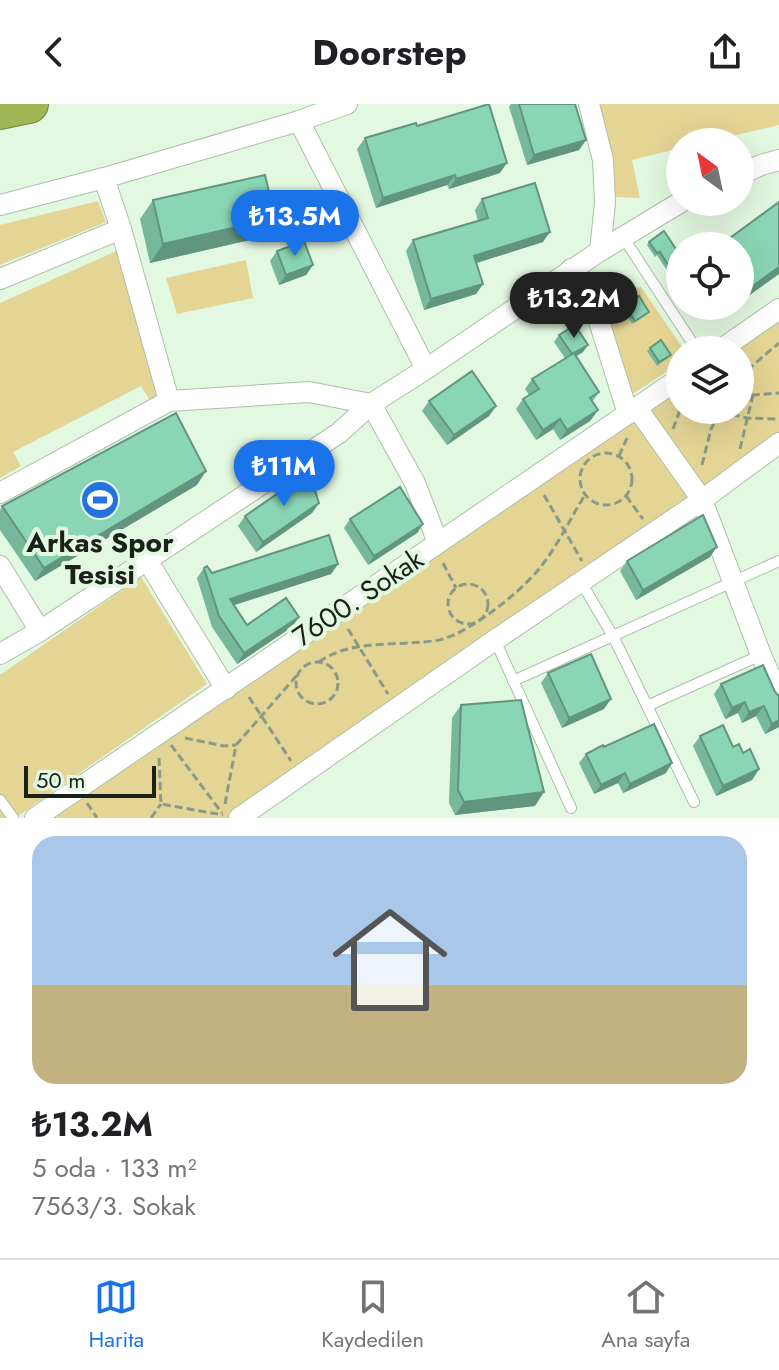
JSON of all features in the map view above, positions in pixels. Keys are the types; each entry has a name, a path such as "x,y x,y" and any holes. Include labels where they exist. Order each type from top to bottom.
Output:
{"highway":[{"path":"0,110 29,104"}],"street":[{"path":"0,205 104,178 347,104"},
{"path":"589,104 603,160 605,203 600,251"},
{"path":"299,121 426,369"},
{"path":"754,168 779,160"},
{"path":"104,178 169,401"},
{"path":"0,654 40,631 339,433 371,404 571,269 666,211"},
{"path":"0,279 121,229"},
{"path":"571,269 593,302 632,411 702,500 779,696"},
{"path":"740,336 779,309"},
{"name":"7600. Sokak","path":"35,818 438,548 666,388"},
{"path":"0,493 169,401 309,392 371,404 415,483 438,548"},
{"path":"231,816 495,640 583,574 702,500 779,443"},
{"path":"147,560 226,689"},
{"path":"0,566 40,631"}],"lane":[{"path":"623,237 688,336"},
{"path":"513,681 779,561"},
{"path":"583,574 694,802"},
{"path":"495,640 571,808"},
{"path":"647,706 761,655"},
{"path":"0,800 13,818"}],"path":[{"path":"754,364 779,343"},
{"path":"754,395 779,393"},
{"path":"754,418 779,419"},
{"path":"701,471 714,424"},
{"path":"737,459 746,424"},
{"path":"601,453 610,453 625,460 630,467 632,482 626,496 620,502 605,505 590,500 579,478 586,461 601,453"},
{"path":"538,485 565,528 583,574"},
{"path":"231,816 236,745 307,665 359,647 440,639 466,630 477,621 483,617 488,606 485,593 475,585 456,588 449,599 450,612 458,621 471,624 477,621 496,609 540,567 585,495"},
{"path":"626,496 647,525"},
{"path":"438,548 456,588"},
{"path":"347,628 391,700"},
{"path":"299,673 296,687 304,699 317,704 330,700 338,688 338,680 332,668 319,662"},
{"path":"249,696 294,766"},
{"path":"177,738 224,746 236,745"},
{"path":"166,739 231,816"},
{"path":"151,818 161,804 158,755"},
{"path":"83,796 97,818"},
{"path":"161,804 231,816"}],"shaded area":[{"path":"597,104 779,104 779,125 754,131 754,128 666,128 666,152 632,160 640,198 615,197"},
{"path":"98,201 106,222 0,265 0,225"},
{"path":"123,248 163,397 151,402 141,386 13,452 21,466 0,478 0,303"},
{"path":"246,260 253,298 177,314 166,278"},
{"path":"641,287 674,336 666,336 666,372 623,400 602,296"},
{"path":"779,315 779,446 230,818 41,818 666,392 666,424 754,424 754,336 748,336"},
{"path":"141,577 207,684 15,818 0,818 0,675"}],"building":[{"path":"489,104 507,163 456,179 455,175 383,198 365,138"},
{"path":"519,104 575,104 586,140 534,155"},
{"path":"265,175 275,218 163,244 153,200"},
{"path":"535,183 550,232 474,256 483,284 431,299 413,240 488,218 482,199"},
{"path":"779,202 779,267 754,285 754,232 738,232"},
{"path":"664,231 666,262 660,252 657,253 649,242"},
{"path":"304,241 313,265 286,275 277,251"},
{"path":"639,296 649,312 635,321 625,305"},
{"path":"575,325 588,345 572,354 559,335"},
{"path":"661,340 666,348 666,358 659,362 650,348"},
{"path":"574,353 599,392 590,398 598,410 567,430 560,419 543,430 523,399 539,389 532,379"},
{"path":"472,371 496,406 454,435 429,401"},
{"name":"Arkas Spor Tesisi","path":"176,413 206,471 44,568 2,506"},
{"path":"309,472 319,503 263,542 245,516"},
{"path":"400,487 423,524 374,556 350,519"},
{"path":"703,515 717,547 643,590 627,561"},
{"path":"329,535 338,564 230,599 247,625 286,598 299,617 244,653 219,616 204,568 207,566 212,573"},
{"path":"591,654 611,699 569,718 548,673"},
{"path":"763,665 779,696 779,720 772,724 764,706 749,712 745,702 732,708 721,684"},
{"path":"521,700 544,792 464,802 458,790 461,705"},
{"path":"654,724 672,763 630,784 625,773 601,785 586,754"},
{"path":"723,725 733,747 739,744 743,753 750,749 759,769 723,786 700,736"}],"place":[{"name":"Arkas Spor Tesisi","path":"100,500"}]}
